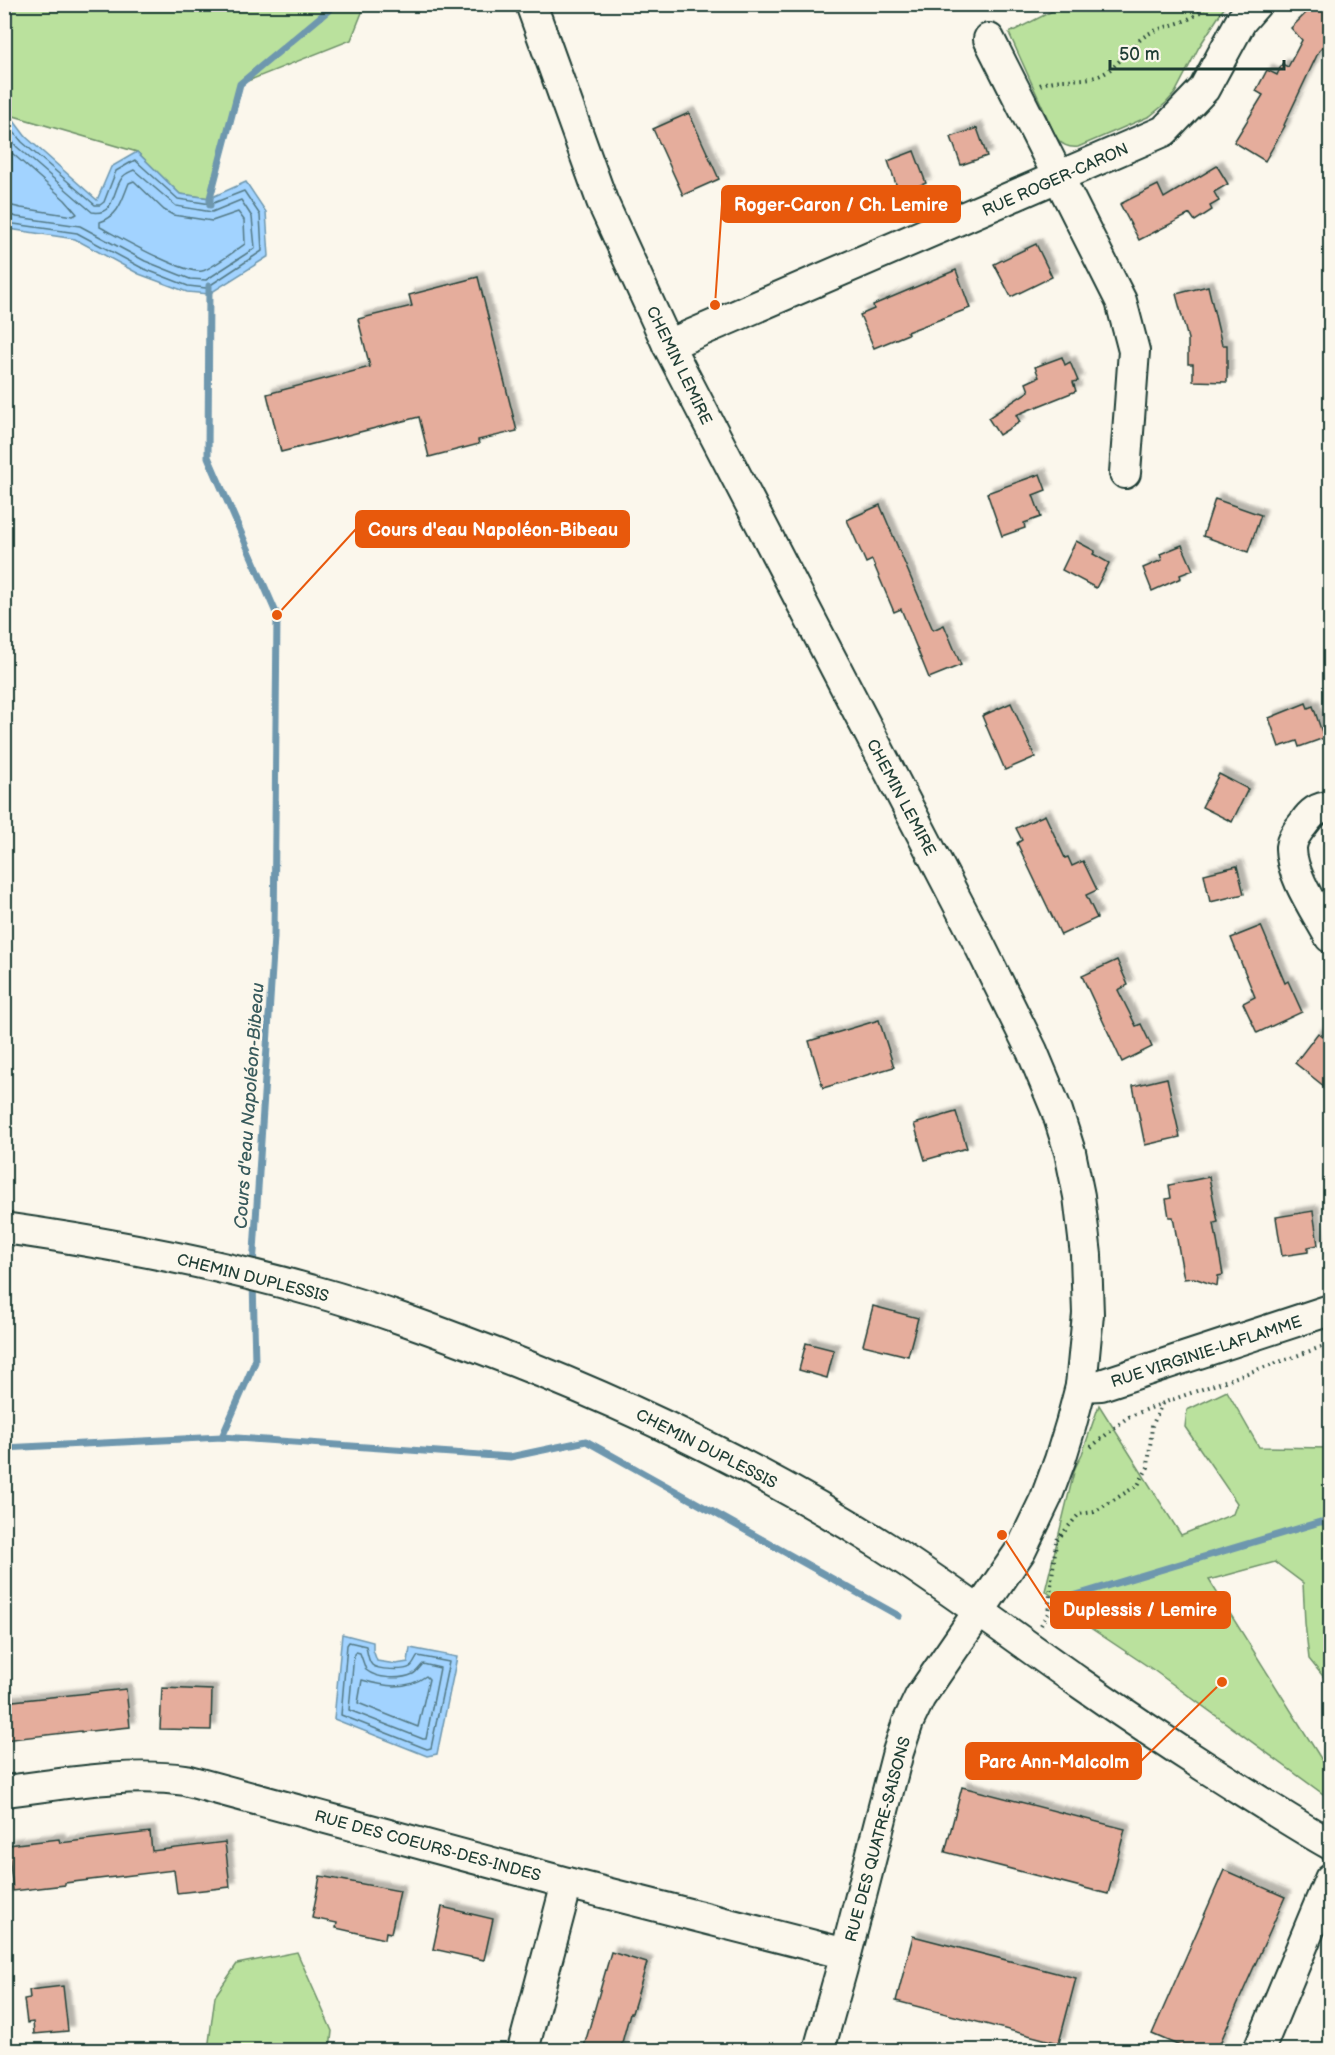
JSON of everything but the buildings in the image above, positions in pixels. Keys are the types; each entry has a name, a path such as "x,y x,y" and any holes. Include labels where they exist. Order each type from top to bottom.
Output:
{"street":[{"name":"CHEMIN LEMIRE","path":"531,4 603,201 668,345 976,938 1032,1051 1057,1111 1072,1163 1086,1255 1088,1314 1082,1386 1060,1460 1034,1523 1021,1550 980,1610"},
{"name":"RUE ROGER-CARON","path":"668,345 1164,131 1204,89 1241,21 1256,4"},
{"path":"989,39 1121,302 1134,351 1125,473"},
{"path":"1330,807 1312,812 1296,833 1291,846 1292,860 1300,879 1330,937"},
{"name":"CHEMIN DUPLESSIS","path":"4,1228 151,1252 321,1293 461,1340 557,1377 646,1416 786,1487 886,1547 1178,1749 1330,1844"},
{"name":"RUE VIRGINIE-LAFLAMME","path":"1082,1386 1101,1385 1330,1310"},
{"name":"RUE DES QUATRE-SAISONS","path":"819,2050 908,1722 920,1697 980,1610"},
{"name":"RUE DES COEURS-DES-INDES","path":"4,1791 133,1777 160,1776 186,1780 567,1883 846,1954"},
{"path":"1259,2050 1330,1879"},
{"path":"523,2050 567,1883"}],"path":[{"path":"1017,94 1049,81 1096,77 1108,71 1145,36 1163,27 1188,20 1203,11 1207,4"},
{"path":"1087,1450 1128,1417 1330,1344"},
{"path":"1056,1541 1079,1514 1094,1512 1138,1485 1148,1467 1152,1426 1160,1405 1170,1400"},
{"path":"1030,1647 1048,1613 1059,1530"}],"green space":[{"path":"1066,4 1226,5 1199,47 1175,93 1166,103 1150,116 1074,147 1066,145 1056,137 1009,33"},
{"path":"4,5 365,5 351,40 240,84 210,198 180,194 137,152 7,114 4,109"},
{"path":"1227,1391 1259,1447 1330,1448 1330,1685 1309,1659 1303,1583 1275,1562 1209,1580 1330,1773 1330,1799 1152,1669 1065,1611 1064,1604 1045,1591 1075,1468 1099,1405 1181,1535 1233,1514 1237,1503 1185,1427 1187,1410"},
{"path":"297,1952 332,2031 330,2050 208,2050 215,1996 237,1964"}],"water":[{"path":"5,109 26,137 97,200 111,167 137,152 180,194 210,198 246,182 266,212 269,256 209,294 187,292 139,274 75,239 9,229 4,223"},
{"path":"342,1634 373,1642 377,1661 396,1664 408,1662 410,1648 457,1657 437,1754 427,1756 334,1719"}],"waterway":[{"name":"Cours d'eau Napoléon-Bibeau","path":"210,205 240,84 336,4"},
{"name":"Cours d'eau Napoléon-Bibeau","path":"209,286 208,457 277,615 274,937 253,1267"},
{"name":"Cours d'eau Napoléon-Bibeau","path":"222,1437 255,1362 253,1281"},
{"path":"4,1448 222,1437 510,1457 586,1441 899,1616"},
{"path":"1063,1599 1320,1522 1330,1522"}],"place":[{"name":"Roger-Caron / Ch. Lemire","path":"715,305"},
{"name":"Cours d'eau Napoléon-Bibeau","path":"277,615"},
{"name":"Duplessis / Lemire","path":"1002,1535"},
{"name":"Parc Ann-Malcolm","path":"1222,1682"}]}
